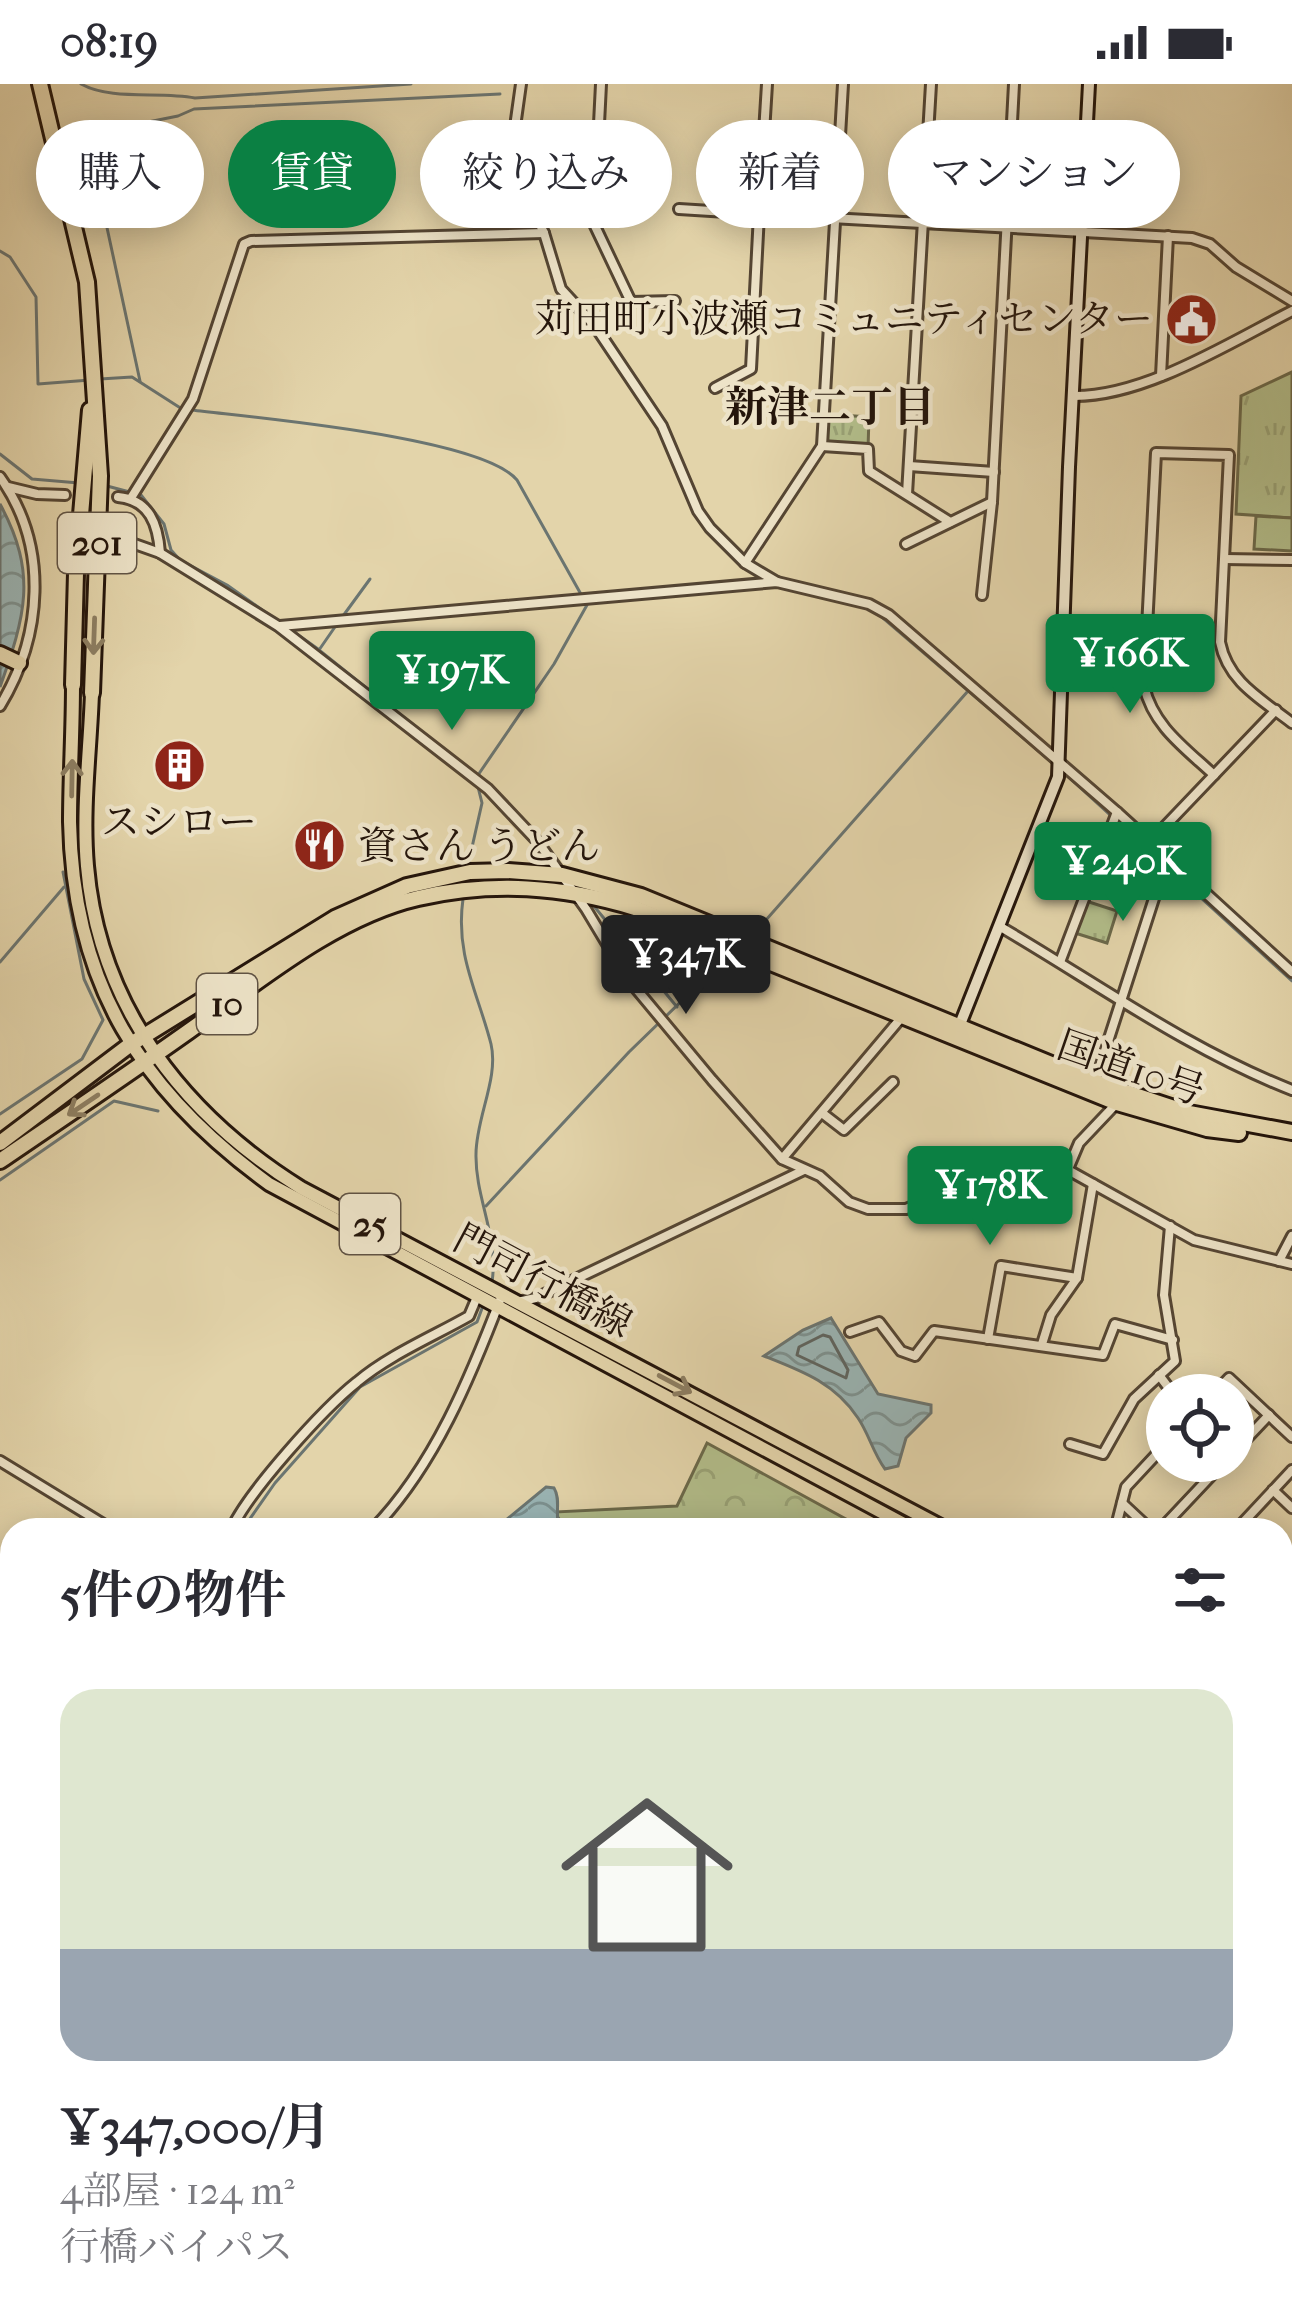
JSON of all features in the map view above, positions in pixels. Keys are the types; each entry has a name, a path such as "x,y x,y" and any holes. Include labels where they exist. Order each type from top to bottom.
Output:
{"highway":[{"name":"201","path":"40,84 87,282 100,476 92,692"},
{"name":"201","path":"74,685 76,573 92,394"},
{"path":"0,654 20,663"},
{"name":"10","path":"0,1143 137,1041 334,918 379,897 470,872 562,875 641,896 957,1032"},
{"name":"10","path":"0,1162 355,923 413,899 475,888 572,891 635,908 901,1018 957,1032"},
{"name":"国道10号","path":"957,1032 1125,1099 1292,1136"}],"main road":[{"path":"957,1032 1054,791 1060,761 1072,396 1089,84"},
{"name":"門司行橋線","path":"74,685 70,824 76,886 99,983 148,1060 262,1163 500,1301 893,1518"},
{"name":"門司行橋線","path":"92,692 87,868 108,960 137,1041"},
{"name":"門司行橋線","path":"500,1301 518,1302 924,1518"}],"street":[{"path":"521,84 515,116 517,177 544,233 561,289 595,326 662,426 698,511 746,562 778,583"},
{"path":"601,84 594,224 631,302"},
{"path":"765,120 767,84"},
{"path":"841,120 843,84"},
{"path":"929,120 931,84"},
{"path":"1012,120 1014,84"},
{"path":"679,209 696,210"},
{"path":"715,388 751,369 758,228"},
{"path":"746,562 822,446 835,228"},
{"path":"907,494 924,228"},
{"path":"982,595 992,502 1007,228"},
{"path":"1044,228 1192,238 1210,244 1236,267 1292,302"},
{"path":"131,498 193,399 244,244 544,233"},
{"path":"1162,376 1168,236"},
{"path":"595,326 631,302 675,301"},
{"path":"1072,396 1162,376 1292,311"},
{"path":"822,446 868,449 869,471 950,522"},
{"path":"1214,775 1160,726 1144,686 1156,452 1229,455 1220,642 1225,665 1292,723"},
{"path":"909,466 994,472"},
{"path":"0,477 23,527 36,591 23,664 0,706"},
{"path":"7,487 65,495"},
{"path":"118,497 131,498 152,514 160,553"},
{"path":"906,544 992,502"},
{"path":"130,542 160,553 278,626 488,789 538,842 656,1016 782,1159 820,1176 849,1202 895,1211 945,1193 994,1160 1028,1154 1042,1156 1194,1240 1292,1264"},
{"path":"1225,559 1292,560"},
{"path":"278,626 778,583 869,604 889,615 1060,761 1292,972"},
{"path":"1150,842 1276,710"},
{"path":"1060,962 1117,812"},
{"path":"1094,1088 1167,858"},
{"path":"997,925 1121,1003 1232,1064 1292,1090"},
{"path":"782,1159 901,1018"},
{"path":"822,1113 844,1130 893,1082"},
{"path":"1068,1170 1078,1143 1125,1099"},
{"path":"518,1302 536,1298 804,1170"},
{"path":"1042,1344 1051,1315 1077,1278 1093,1184"},
{"path":"1161,1374 1175,1361 1164,1295 1170,1226"},
{"path":"1279,1261 1292,1236"},
{"path":"988,1339 1001,1266 1077,1278"},
{"path":"238,1518 342,1395 359,1379 469,1316 479,1289"},
{"path":"381,1518 425,1458 481,1352 500,1301"},
{"path":"850,1332 879,1322 902,1352 915,1356 934,1331 1103,1355 1115,1324 1173,1340"},
{"path":"1070,1444 1103,1454 1134,1399 1146,1388"},
{"path":"1254,1401 1292,1437"},
{"path":"1254,1431 1269,1415"},
{"path":"0,1461 93,1518"},
{"path":"1118,1518 1126,1487 1146,1466"},
{"path":"1247,1518 1292,1470"},
{"path":"1167,1518 1204,1482"},
{"path":"1273,1490 1292,1508"},
{"path":"1121,1502 1140,1518"}],"green space":[{"path":"1292,372 1292,518 1236,514 1241,396"},
{"path":"824,414 869,417 868,449 822,446"},
{"path":"1256,516 1292,518 1292,551 1254,549"},
{"path":"1086,901 1117,911 1107,943 1075,933"},
{"path":"707,1443 844,1518 558,1518 554,1512 677,1506"}],"water":[{"path":"0,504 20,552 24,595 0,687"},
{"path":"831,1318 878,1394 931,1405 931,1413 906,1438 898,1466 885,1469 858,1418 839,1396 804,1373 764,1356"},
{"path":"546,1487 554,1488 558,1518 509,1518"}],"waterway":[{"path":"81,84 121,94 195,98 411,84"},
{"path":"140,381 89,144 98,132 194,109 500,94"},
{"path":"0,251 10,257 36,297 38,384 90,380"},
{"path":"100,379 132,377 182,409"},
{"path":"192,410 415,441 495,465 517,480 587,605 554,664 476,778"},
{"path":"0,454 32,479 79,483"},
{"path":"107,486 141,495 164,524 171,550 180,560 227,585 279,622"},
{"path":"343,616 370,579"},
{"path":"883,618 1056,766"},
{"path":"337,624 319,650 445,751"},
{"path":"287,627 318,649"},
{"path":"751,937 968,691"},
{"path":"1063,772 1292,981"},
{"path":"468,865 482,803 478,787"},
{"path":"524,822 538,836"},
{"path":"547,849 564,869"},
{"path":"0,1114 82,1059 103,1020 84,979 63,872"},
{"path":"0,962 64,887"},
{"path":"463,899 465,956 493,1057 476,1154 492,1249 492,1282"},
{"path":"593,905 677,1007"},
{"path":"486,1206 629,1052 729,955"},
{"path":"0,1180 114,1101 158,1111"},
{"path":"250,1518 275,1483 360,1387 477,1322 484,1303"}],"place":[{"name":"苅田町小波瀬コミュニティセンター","path":"1192,319"},
{"name":"スシロー","path":"179,765"},
{"name":"資さん うどん","path":"319,846"}],"district":[{"name":"新津二丁目","path":"830,407"}]}
